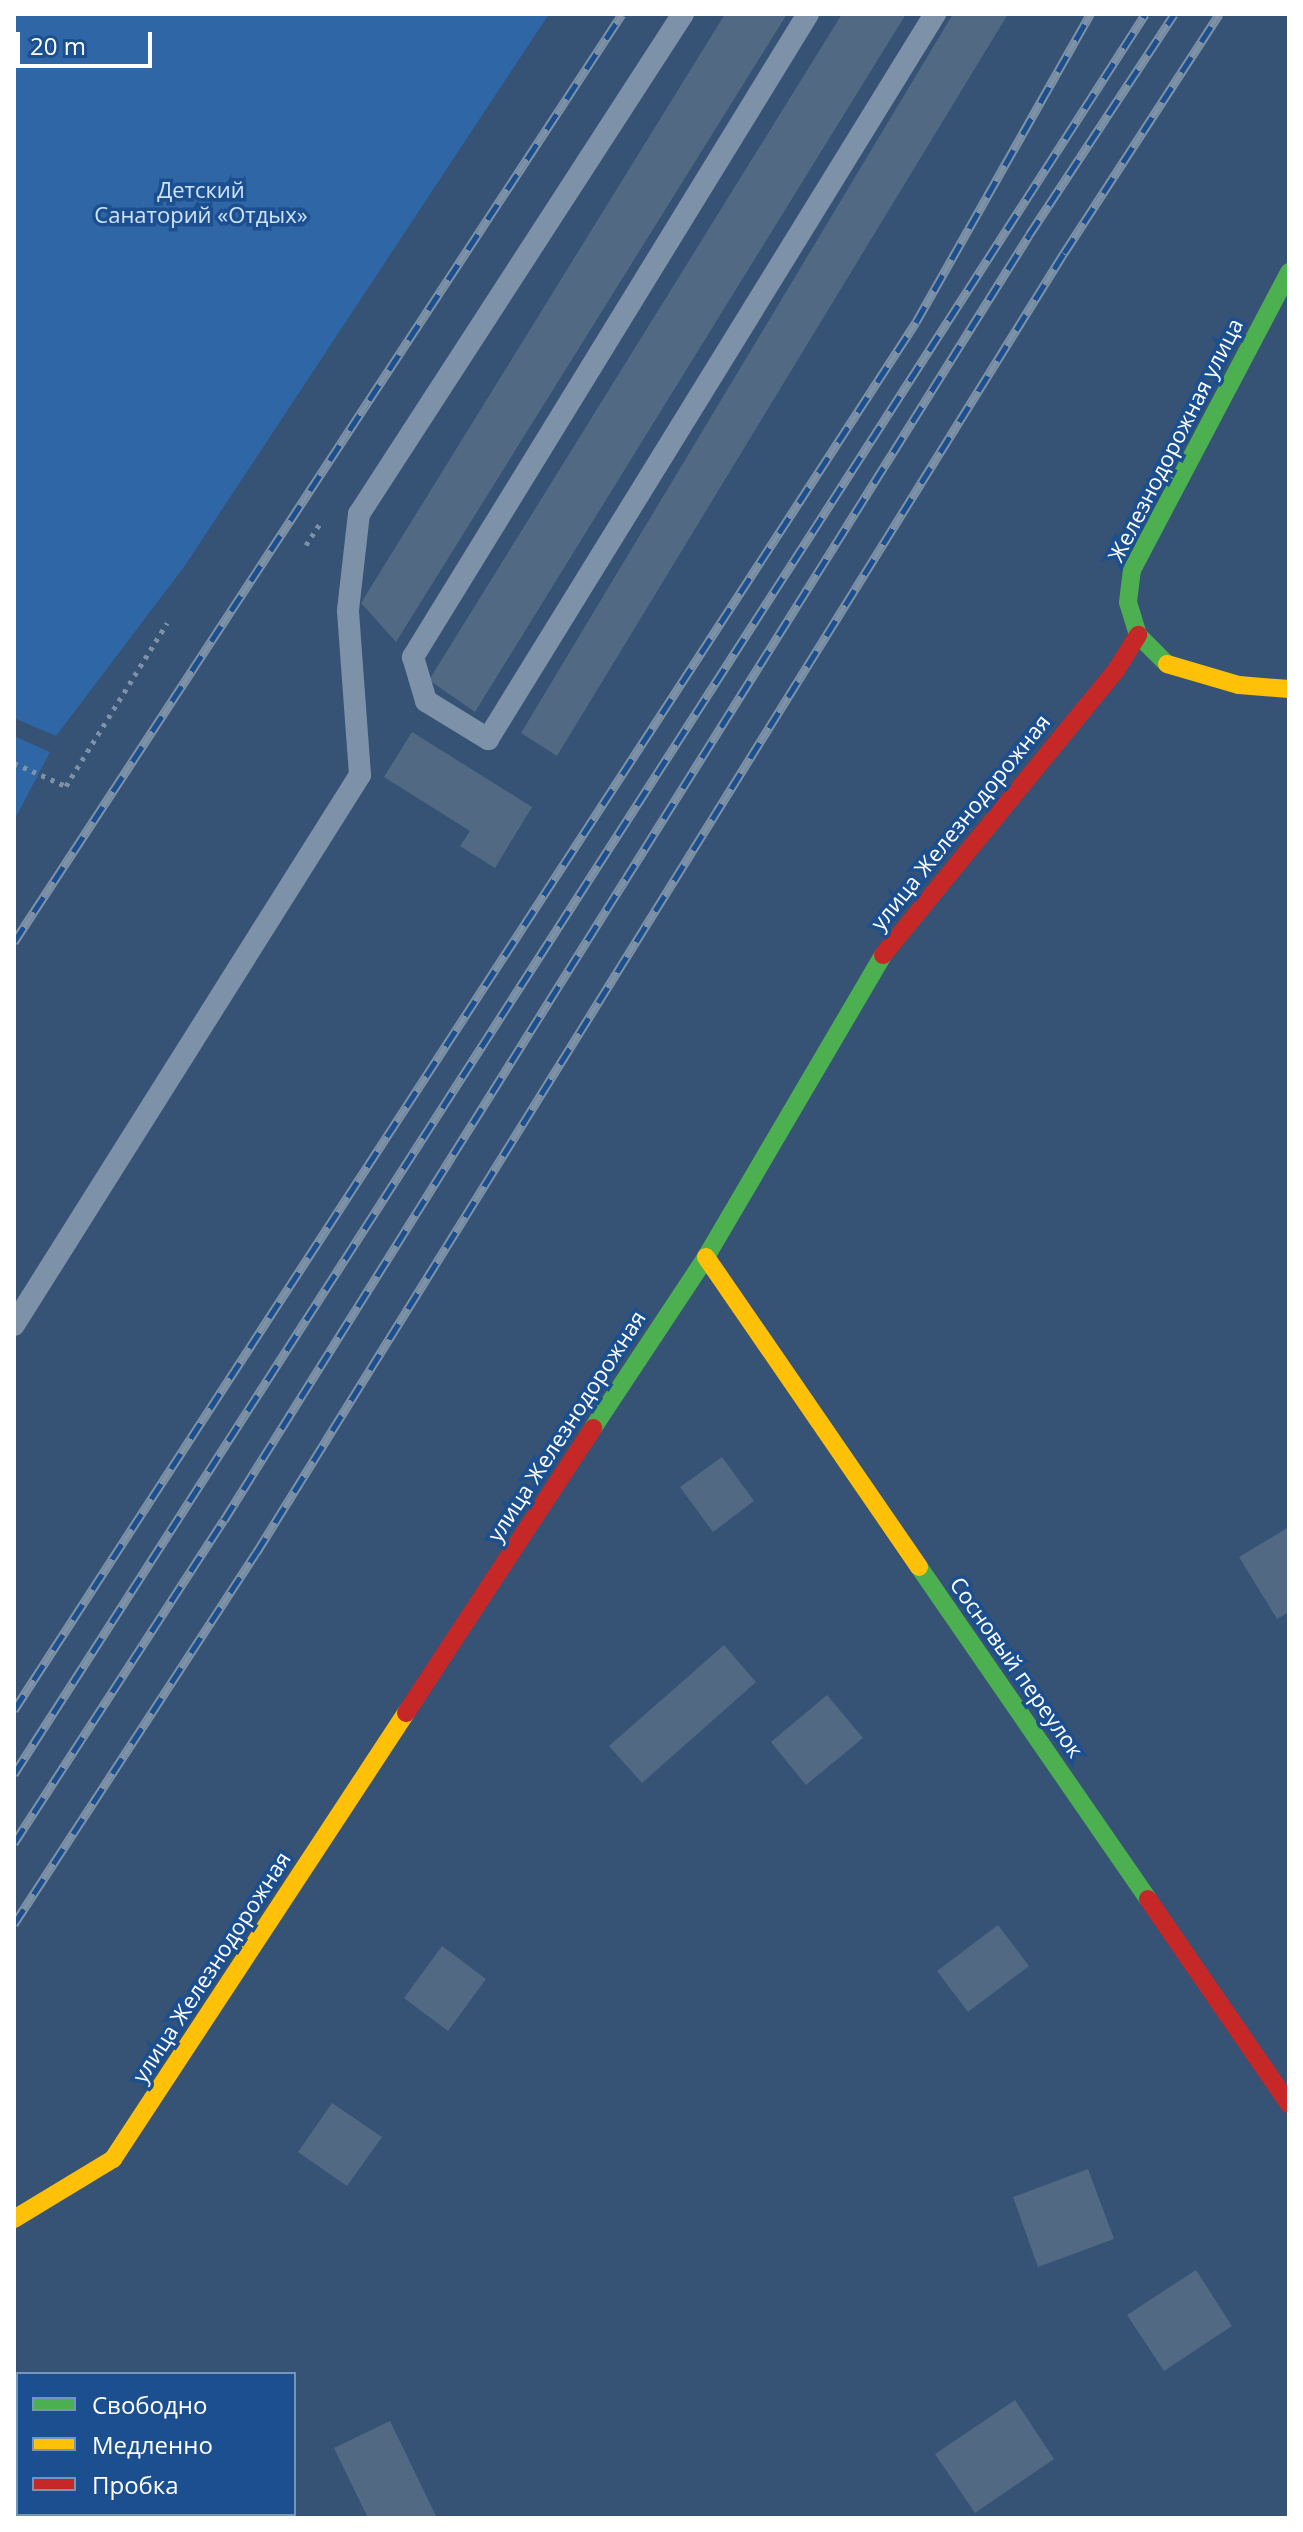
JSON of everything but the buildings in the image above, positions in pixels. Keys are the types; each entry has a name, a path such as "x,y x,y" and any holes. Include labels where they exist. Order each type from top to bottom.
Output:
{"street":[{"name":"Железнодорожная улица","path":"1138,635 1128,602 1132,570 1289,272"},
{"path":"1138,635 1166,664 1239,685 1289,689"},
{"name":"улица Железнодорожная","path":"14,2219 113,2159 706,1257 892,940 1115,672 1138,635"},
{"name":"Сосновый переулок","path":"706,1257 1289,2104"}],"lane":[{"path":"14,1325 360,775 348,610 359,514 683,14"},
{"path":"808,14 413,657 426,701 488,739 935,14"}],"path":[{"path":"14,763 66,786 167,623"}],"green space":[{"name":"Детский Санаторий «Отдых»","path":"14,14 549,14 184,567 56,736 14,718"},
{"path":"14,736 50,752 14,821"}],"railway":[{"path":"14,942 622,14"},
{"path":"14,1710 916,322 1090,14"},
{"path":"14,1774 1145,14"},
{"path":"14,1843 224,1520 1029,235 1174,14"},
{"path":"14,1924 256,1553 1064,253 1219,14"}],"traffic: fast":[{"path":"1167,664 1138,635 1128,602 1132,570 1289,272"},
{"path":"593,1428 706,1257 883,955"},
{"path":"919,1567 1148,1899"}],"traffic: slow":[{"path":"1167,664 1239,685 1289,689"},
{"path":"706,1257 919,1567"},
{"path":"14,2219 113,2159 406,1713"}],"traffic: jam":[{"path":"883,955 1115,672 1138,635"},
{"path":"406,1713 593,1428"},
{"path":"1148,1899 1289,2104"}]}
